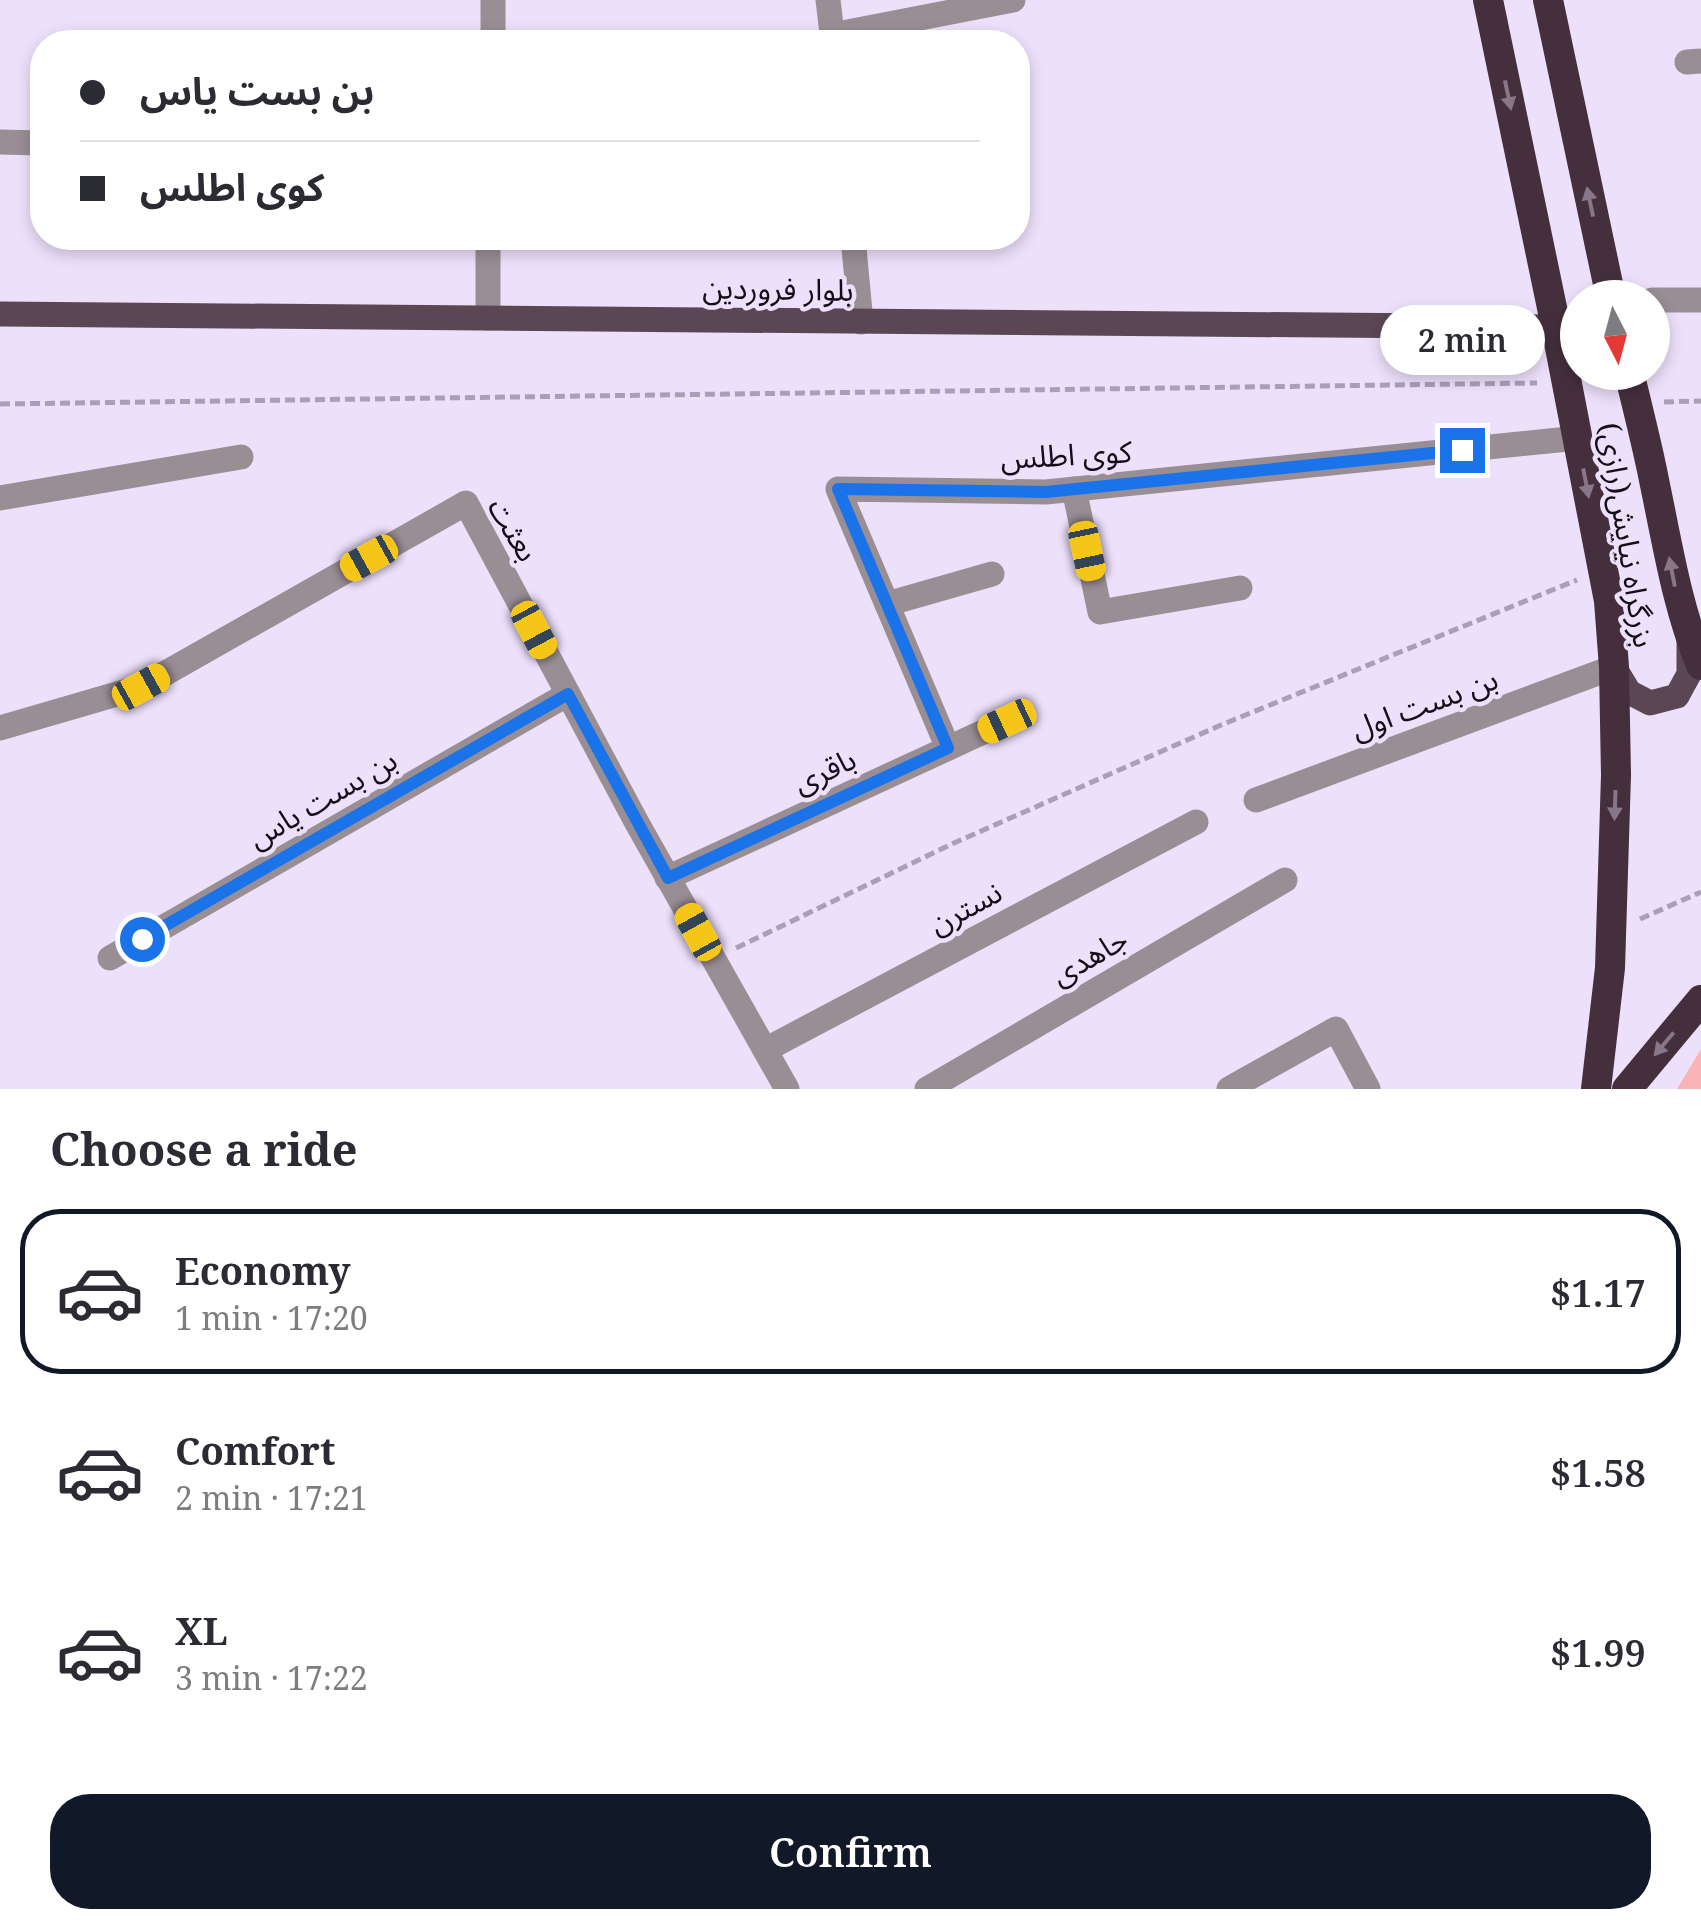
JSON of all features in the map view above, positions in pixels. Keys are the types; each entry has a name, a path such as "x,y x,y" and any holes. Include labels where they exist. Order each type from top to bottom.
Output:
{"highway":[{"name":"بزرگراه نیایش(رازی)","path":"1488,0 1560,348"},
{"path":"1548,0 1607,280"},
{"name":"بزرگراه نیایش(رازی)","path":"1568,390 1609,601 1614,667 1616,775 1610,968 1596,1089"},
{"name":"بزرگراه نیایش(رازی)","path":"1633,390 1674,584 1701,664"},
{"path":"1627,1089 1701,1000"}],"main road":[{"name":"بلوار فروردین","path":"0,314 1556,328"},
{"path":"1614,667 1629,692 1650,704 1677,696 1689,674 1689,636"}],"street":[{"path":"492,30 493,0"},
{"path":"828,0 831,30"},
{"path":"874,30 1013,0"},
{"path":"0,142 30,143"},
{"path":"488,250 488,318"},
{"path":"854,250 861,322"},
{"path":"1670,300 1701,300"},
{"name":"کوی اطلس","path":"948,748 838,489 1046,492 1578,438"},
{"path":"0,498 241,457"},
{"path":"1074,490 1100,612 1240,588"},
{"name":"بعثت","path":"0,728 141,687 466,503 785,1088"},
{"path":"887,604 992,574"},
{"name":"بن بست اول","path":"1256,800 1614,667"},
{"name":"بن بست یاس","path":"110,958 568,694"},
{"name":"باقری","path":"668,878 1007,721"},
{"name":"نسترن","path":"765,1050 1196,822"},
{"name":"جاهدی","path":"926,1089 1285,880"},
{"path":"1229,1089 1336,1029 1368,1089"}],"path":[{"path":"0,404 1560,383"},
{"path":"712,960 954,843 1204,733 1603,569"},
{"path":"1612,919 1632,922 1701,892"}],"shaded area":[{"path":"1701,1049 1701,1089 1677,1089"}],"route":[{"path":"142,939 568,694 668,878 948,748 838,489 1046,492 1462,450"}]}
